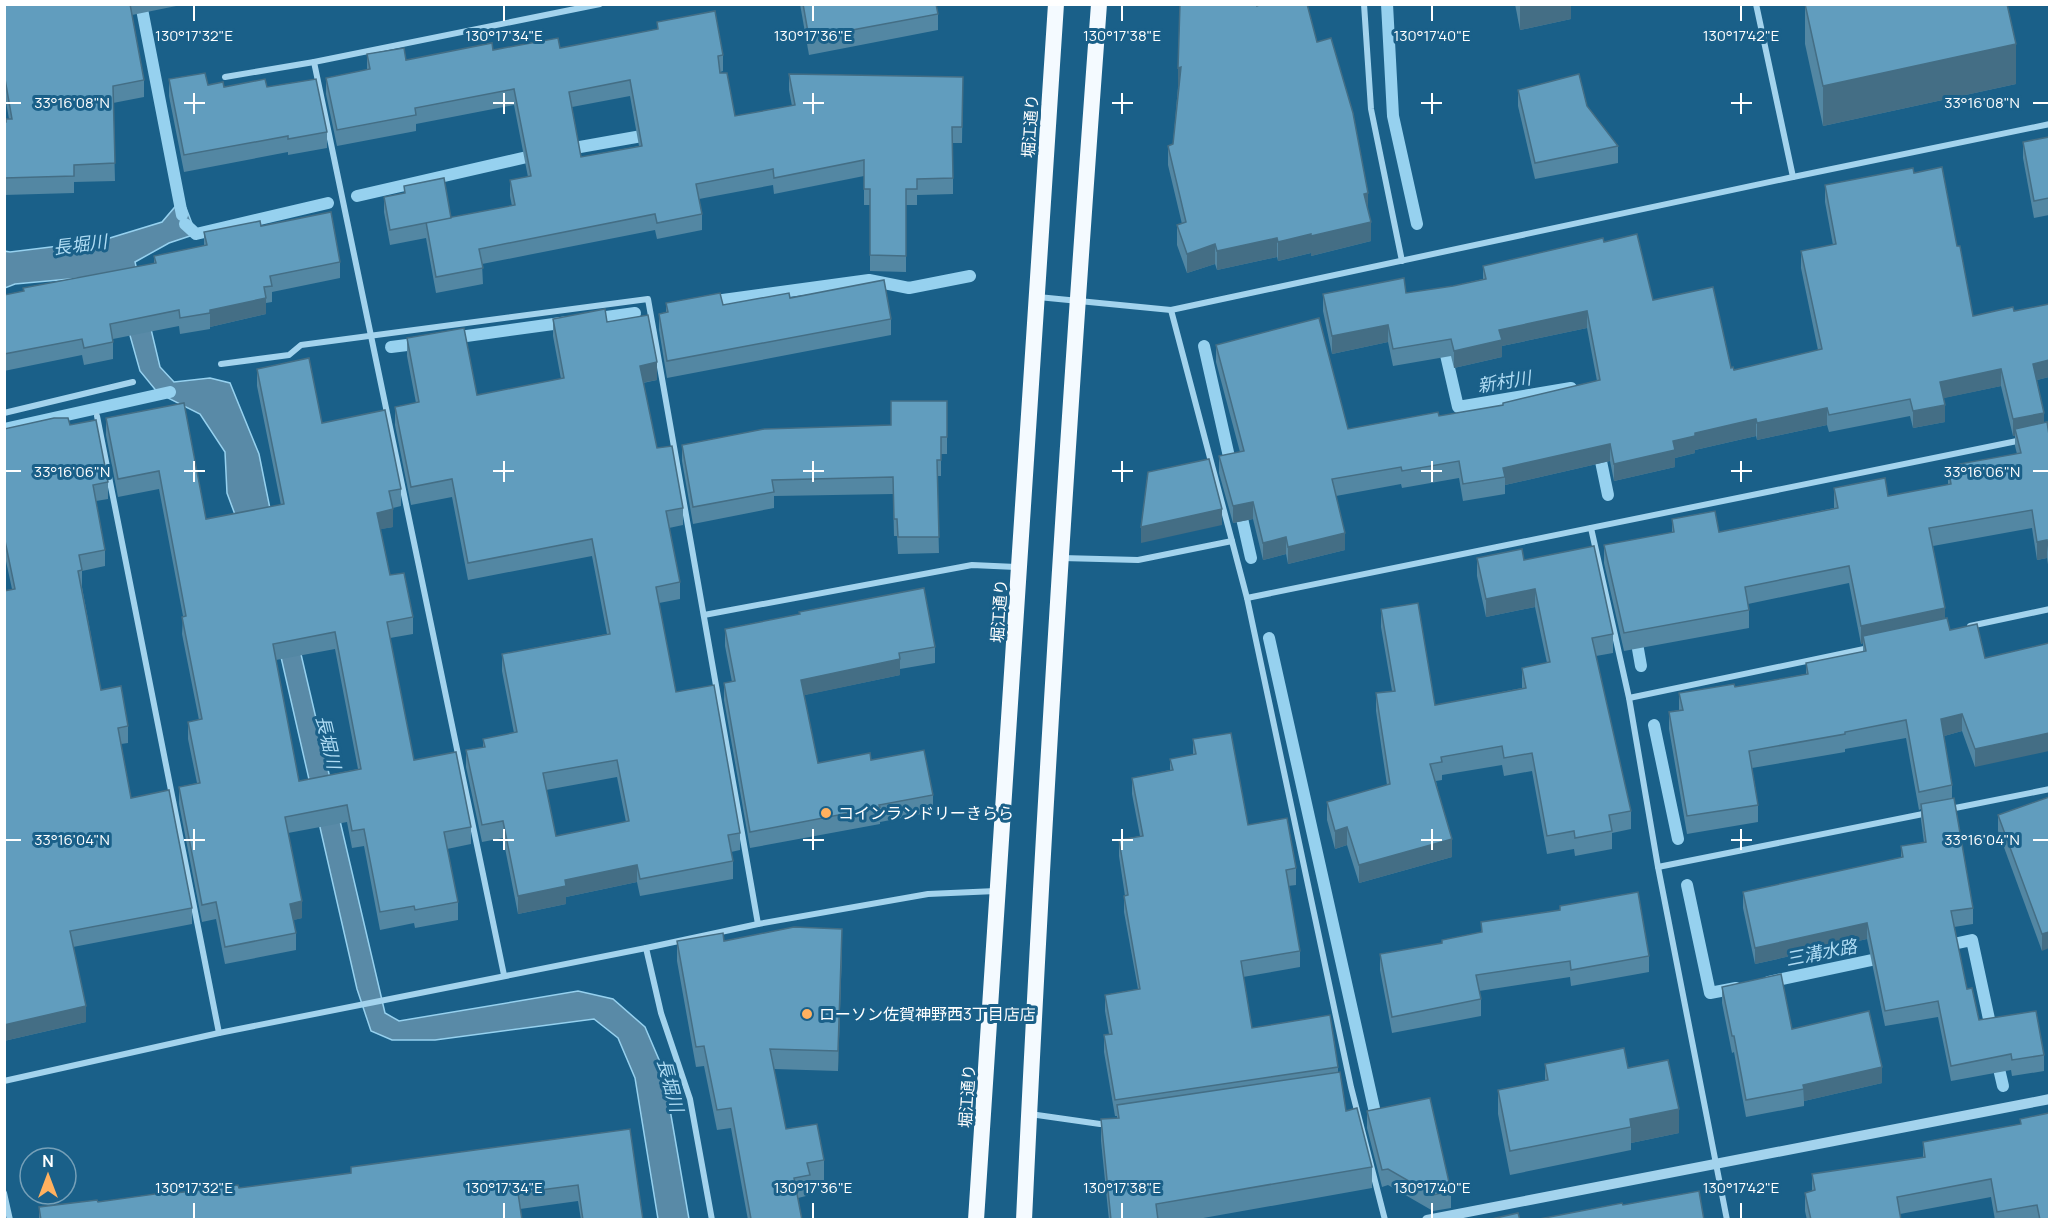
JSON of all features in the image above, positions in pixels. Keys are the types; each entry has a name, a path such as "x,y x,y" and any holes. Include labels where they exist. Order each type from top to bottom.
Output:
{"highway":[{"name":"堀江通り","path":"976,1220 1056,4"},
{"path":"1024,1220 1040,880 1077,301 1099,4"}],"street":[{"path":"225,77 314,62 600,4"},
{"path":"1364,4 1371,109 1402,261"},
{"path":"1756,4 1793,177"},
{"path":"314,62 504,975"},
{"path":"1037,297 1171,310 2049,124"},
{"path":"221,364 289,355 301,345 648,298 758,924"},
{"path":"1171,310 1247,598 1351,1087 1385,1220"},
{"path":"4,413 133,382"},
{"path":"97,417 219,1033"},
{"path":"1247,598 2026,439"},
{"path":"1591,528 1629,698 1658,867 1727,1220"},
{"path":"1061,558 1137,560 1232,541"},
{"path":"704,615 972,565 1020,568"},
{"path":"1968,627 2049,609"},
{"path":"1629,698 1874,646"},
{"path":"1946,809 2049,789"},
{"path":"1658,867 1934,812"},
{"path":"4,1081 219,1033 758,924 928,894 999,891"},
{"path":"646,948 661,1013 690,1099 712,1220"},
{"path":"1340,1088 1351,1087"},
{"path":"1426,1220 2049,1099"},
{"path":"1029,1114 1100,1124 1112,1122"},
{"path":"4,1193 10,1220"}],"water":[{"name":"長堀川","path":"180,201 186,208 196,234 169,243 135,262 160,367 174,382 210,378 230,383 259,454 289,603 385,1013 399,1021 578,991 613,999 645,1027 663,1069 689,1219 658,1219 635,1078 618,1038 594,1019 435,1040 392,1040 371,1031 357,989 270,609 227,493 225,452 200,414 158,393 140,371 113,275 15,284 5,288 4,251 100,241 162,222"}],"building":[{"path":"4,4 130,4 144,80 113,86 115,163 74,165 74,176 4,178 4,123 6,119 12,119 5,79"},
{"path":"803,4 936,4 938,14 809,38"},
{"path":"1180,4 1257,4 1257,6 1307,4 1317,42 1331,38 1353,113 1368,193 1364,194 1371,222 1311,236 1311,234 1278,242 1277,238 1217,251 1215,244 1187,254 1177,225 1186,222 1168,146 1173,144 1181,67 1178,68"},
{"path":"1805,4 2007,4 2016,44 1823,86"},
{"path":"715,11 723,55 718,56 720,73 727,73 735,116 795,105 789,74 963,77 962,127 952,127 953,178 917,179 917,189 906,189 906,256 870,255 870,189 864,189 864,160 774,178 773,169 696,184 702,214 657,223 655,214 479,249 483,268 436,277 426,222 515,205 510,180 531,176 514,89 415,108 416,115 337,130 326,78 370,69 367,54 404,48 406,60 492,43 493,50 558,38 560,48 658,29 657,22","holes":["630,80 642,146 581,157 569,92"]},
{"path":"205,73 208,85 223,82 224,87 265,79 267,87 316,79 327,132 288,139 288,136 184,155 169,79"},
{"path":"1579,74 1587,106 1618,146 1535,163 1518,90"},
{"path":"2049,137 2049,198 2034,201 2023,142"},
{"path":"1942,167 1973,316 2013,307 2014,311 2049,304 2049,360 2033,364 2044,413 2013,419 2001,369 1940,382 1945,405 1913,411 1910,399 1829,415 1827,408 1757,423 1756,419 1695,433 1695,436 1673,441 1675,450 1614,464 1610,444 1503,468 1505,477 1463,484 1459,461 1402,471 1401,467 1332,479 1345,533 1288,547 1286,537 1263,543 1253,502 1233,506 1219,456 1244,451 1216,345 1319,318 1348,429 1438,412 1439,416 1503,405 1503,403 1600,380 1587,311 1499,330 1502,340 1454,351 1451,339 1393,349 1388,325 1332,336 1323,294 1404,278 1406,293 1453,286 1486,279 1483,266 1603,238 1604,242 1637,234 1653,300 1713,287 1731,368 1733,367 1734,370 1822,349 1801,251 1836,244 1825,185 1913,168 1914,173"},
{"path":"444,178 451,218 390,230 384,197 405,193 404,186"},
{"path":"331,212 340,262 270,276 272,286 264,287 266,298 210,310 210,313 180,318 179,310 110,324 113,342 84,348 82,339 4,354 4,295 24,291 23,288 156,263 154,256 207,245 204,232 260,221 261,226"},
{"path":"884,280 891,319 667,361 659,314 668,312 666,303 720,293 723,305 789,293 790,298"},
{"path":"605,309 607,322 648,315 657,362 640,366 657,448 672,446 683,508 666,511 680,582 656,587 676,692 714,685 740,833 728,835 733,861 640,879 637,865 565,880 566,886 518,896 503,821 482,825 466,750 485,747 483,739 517,732 502,654 610,634 592,539 468,563 452,479 411,487 395,407 419,402 407,338 464,328 477,395 564,378 553,319","holes":["617,760 629,821 556,836 543,773"]},
{"path":"309,358 322,423 385,410 401,489 389,491 393,509 377,513 390,575 404,573 413,617 387,622 414,760 456,752 471,827 444,832 458,902 415,910 414,906 380,912 364,829 352,831 347,805 285,817 302,901 290,904 296,933 225,947 216,902 202,905 179,787 200,783 188,722 202,719 182,617 186,616 159,471 118,479 106,418 184,403 206,519 284,504 257,369","holes":["335,632 361,769 299,781 273,644"]},
{"path":"891,401 947,401 947,437 941,437 941,460 937,460 939,537 898,537 897,519 894,519 893,477 772,480 774,492 693,507 682,445 764,429 891,425"},
{"path":"54,418 68,418 70,425 96,420 108,482 93,485 105,550 79,555 82,570 78,571 101,690 121,686 128,726 118,728 131,798 169,790 192,908 70,931 86,1006 4,1025 4,591 15,589 4,536 4,429"},
{"path":"2047,422 2049,435 2049,554 2047,540 2037,542 2032,510 1929,528 1945,608 1861,626 1849,566 1745,587 1749,610 1624,633 1604,545 1674,532 1672,519 1715,511 1719,532 1838,508 1834,488 1885,478 1888,496 1951,484 1948,466 2021,453 2015,429"},
{"path":"1209,459 1222,509 1141,527 1148,472"},
{"path":"1594,546 1613,634 1592,638 1631,811 1609,815 1612,831 1575,838 1574,831 1547,836 1532,753 1504,758 1502,746 1441,757 1442,762 1430,764 1452,839 1359,865 1347,827 1335,831 1327,802 1390,784 1376,693 1395,691 1381,609 1418,603 1435,705 1526,688 1522,668 1550,662 1535,589 1486,599 1477,558 1522,549 1524,560"},
{"path":"924,588 935,647 899,653 900,659 801,680 818,763 870,753 871,760 924,750 933,795 750,832 724,683 735,681 725,629"},
{"path":"1947,618 1950,630 1977,624 1985,658 2049,643 2049,733 1975,749 1962,714 1941,719 1952,785 1919,792 1906,720 1845,732 1845,734 1749,751 1758,805 1687,816 1669,712 1683,710 1679,693 1734,684 1735,687 1808,674 1806,663 1866,651 1863,636"},
{"path":"1231,733 1248,825 1287,818 1296,868 1286,870 1300,951 1241,961 1252,1028 1330,1015 1338,1067 1115,1100 1104,1035 1112,1034 1105,995 1140,989 1124,896 1128,895 1119,840 1143,836 1132,778 1173,770 1170,759 1196,754 1193,739"},
{"path":"2049,797 2049,932 2042,934 1998,815"},
{"path":"1954,798 1973,908 1951,911 1967,989 1972,988 1979,1020 2036,1011 2044,1055 2012,1060 2011,1054 1951,1066 1938,1001 1885,1011 1867,923 1755,948 1743,892 1903,857 1901,846 1926,842 1921,804"},
{"path":"1638,892 1649,956 1571,970 1570,961 1476,975 1481,999 1392,1017 1380,954 1442,943 1442,940 1482,932 1481,922 1560,910 1560,906"},
{"path":"794,927 842,929 838,1051 770,1049 786,1129 817,1124 824,1160 807,1163 810,1175 794,1178 802,1220 748,1220 751,1219 731,1108 717,1110 704,1046 696,1047 677,941 723,933 724,941"},
{"path":"1781,974 1792,1029 1869,1011 1882,1067 1803,1085 1804,1089 1746,1100 1722,987"},
{"path":"1624,1048 1628,1068 1668,1060 1679,1109 1630,1119 1631,1127 1510,1151 1498,1090 1548,1080 1545,1064"},
{"path":"1340,1072 1346,1111 1357,1108 1372,1167 1156,1204 1158,1220 1111,1220 1101,1119 1119,1118 1117,1105"},
{"path":"1430,1098 1451,1191 1433,1195 1388,1169 1382,1170 1367,1111"},
{"path":"2049,1113 2049,1220 2040,1220 2037,1205 1997,1212 1991,1179 1897,1197 1901,1220 1811,1220 1805,1193 1815,1190 1812,1174 1925,1157 1923,1142 2021,1124 2020,1119"},
{"path":"630,1129 643,1220 583,1220 578,1185 518,1193 522,1220 41,1220 39,1207 78,1206 78,1202 97,1200 98,1202 238,1185 239,1188 351,1173 351,1167"},
{"path":"1699,1191 1704,1220 1534,1220 1622,1203 1623,1205"},
{"path":"1518,1213 1520,1220 1487,1220"}],"waterway":[{"path":"141,4 182,215"},
{"name":"新村川","path":"1387,4 1393,116 1417,224"},
{"path":"563,150 653,134"},
{"path":"357,196 540,154"},
{"path":"185,224 196,234 328,203"},
{"path":"708,302 869,280 909,288 970,276"},
{"path":"592,319 635,313"},
{"path":"452,338 568,322"},
{"name":"新村川","path":"1443,342 1458,407 1571,388"},
{"path":"391,347 423,343"},
{"path":"1204,346 1232,470"},
{"path":"4,429 170,392"},
{"name":"三溝水路","path":"1598,447 1608,495"},
{"path":"1239,505 1251,558"},
{"name":"三溝水路","path":"1635,632 1641,666"},
{"path":"1269,638 1378,1126"},
{"name":"三溝水路","path":"1654,725 1678,839"},
{"name":"三溝水路","path":"1687,885 1710,993 1736,988"},
{"name":"三溝水路","path":"1944,946 1972,940 1992,1033"},
{"name":"三溝水路","path":"1768,982 1886,957"},
{"name":"三溝水路","path":"1996,1056 2003,1086"}],"place":[{"name":"コインランドリーきらら","path":"826,813"},
{"name":"ローソン佐賀神野西3丁目店店","path":"807,1014"}]}
